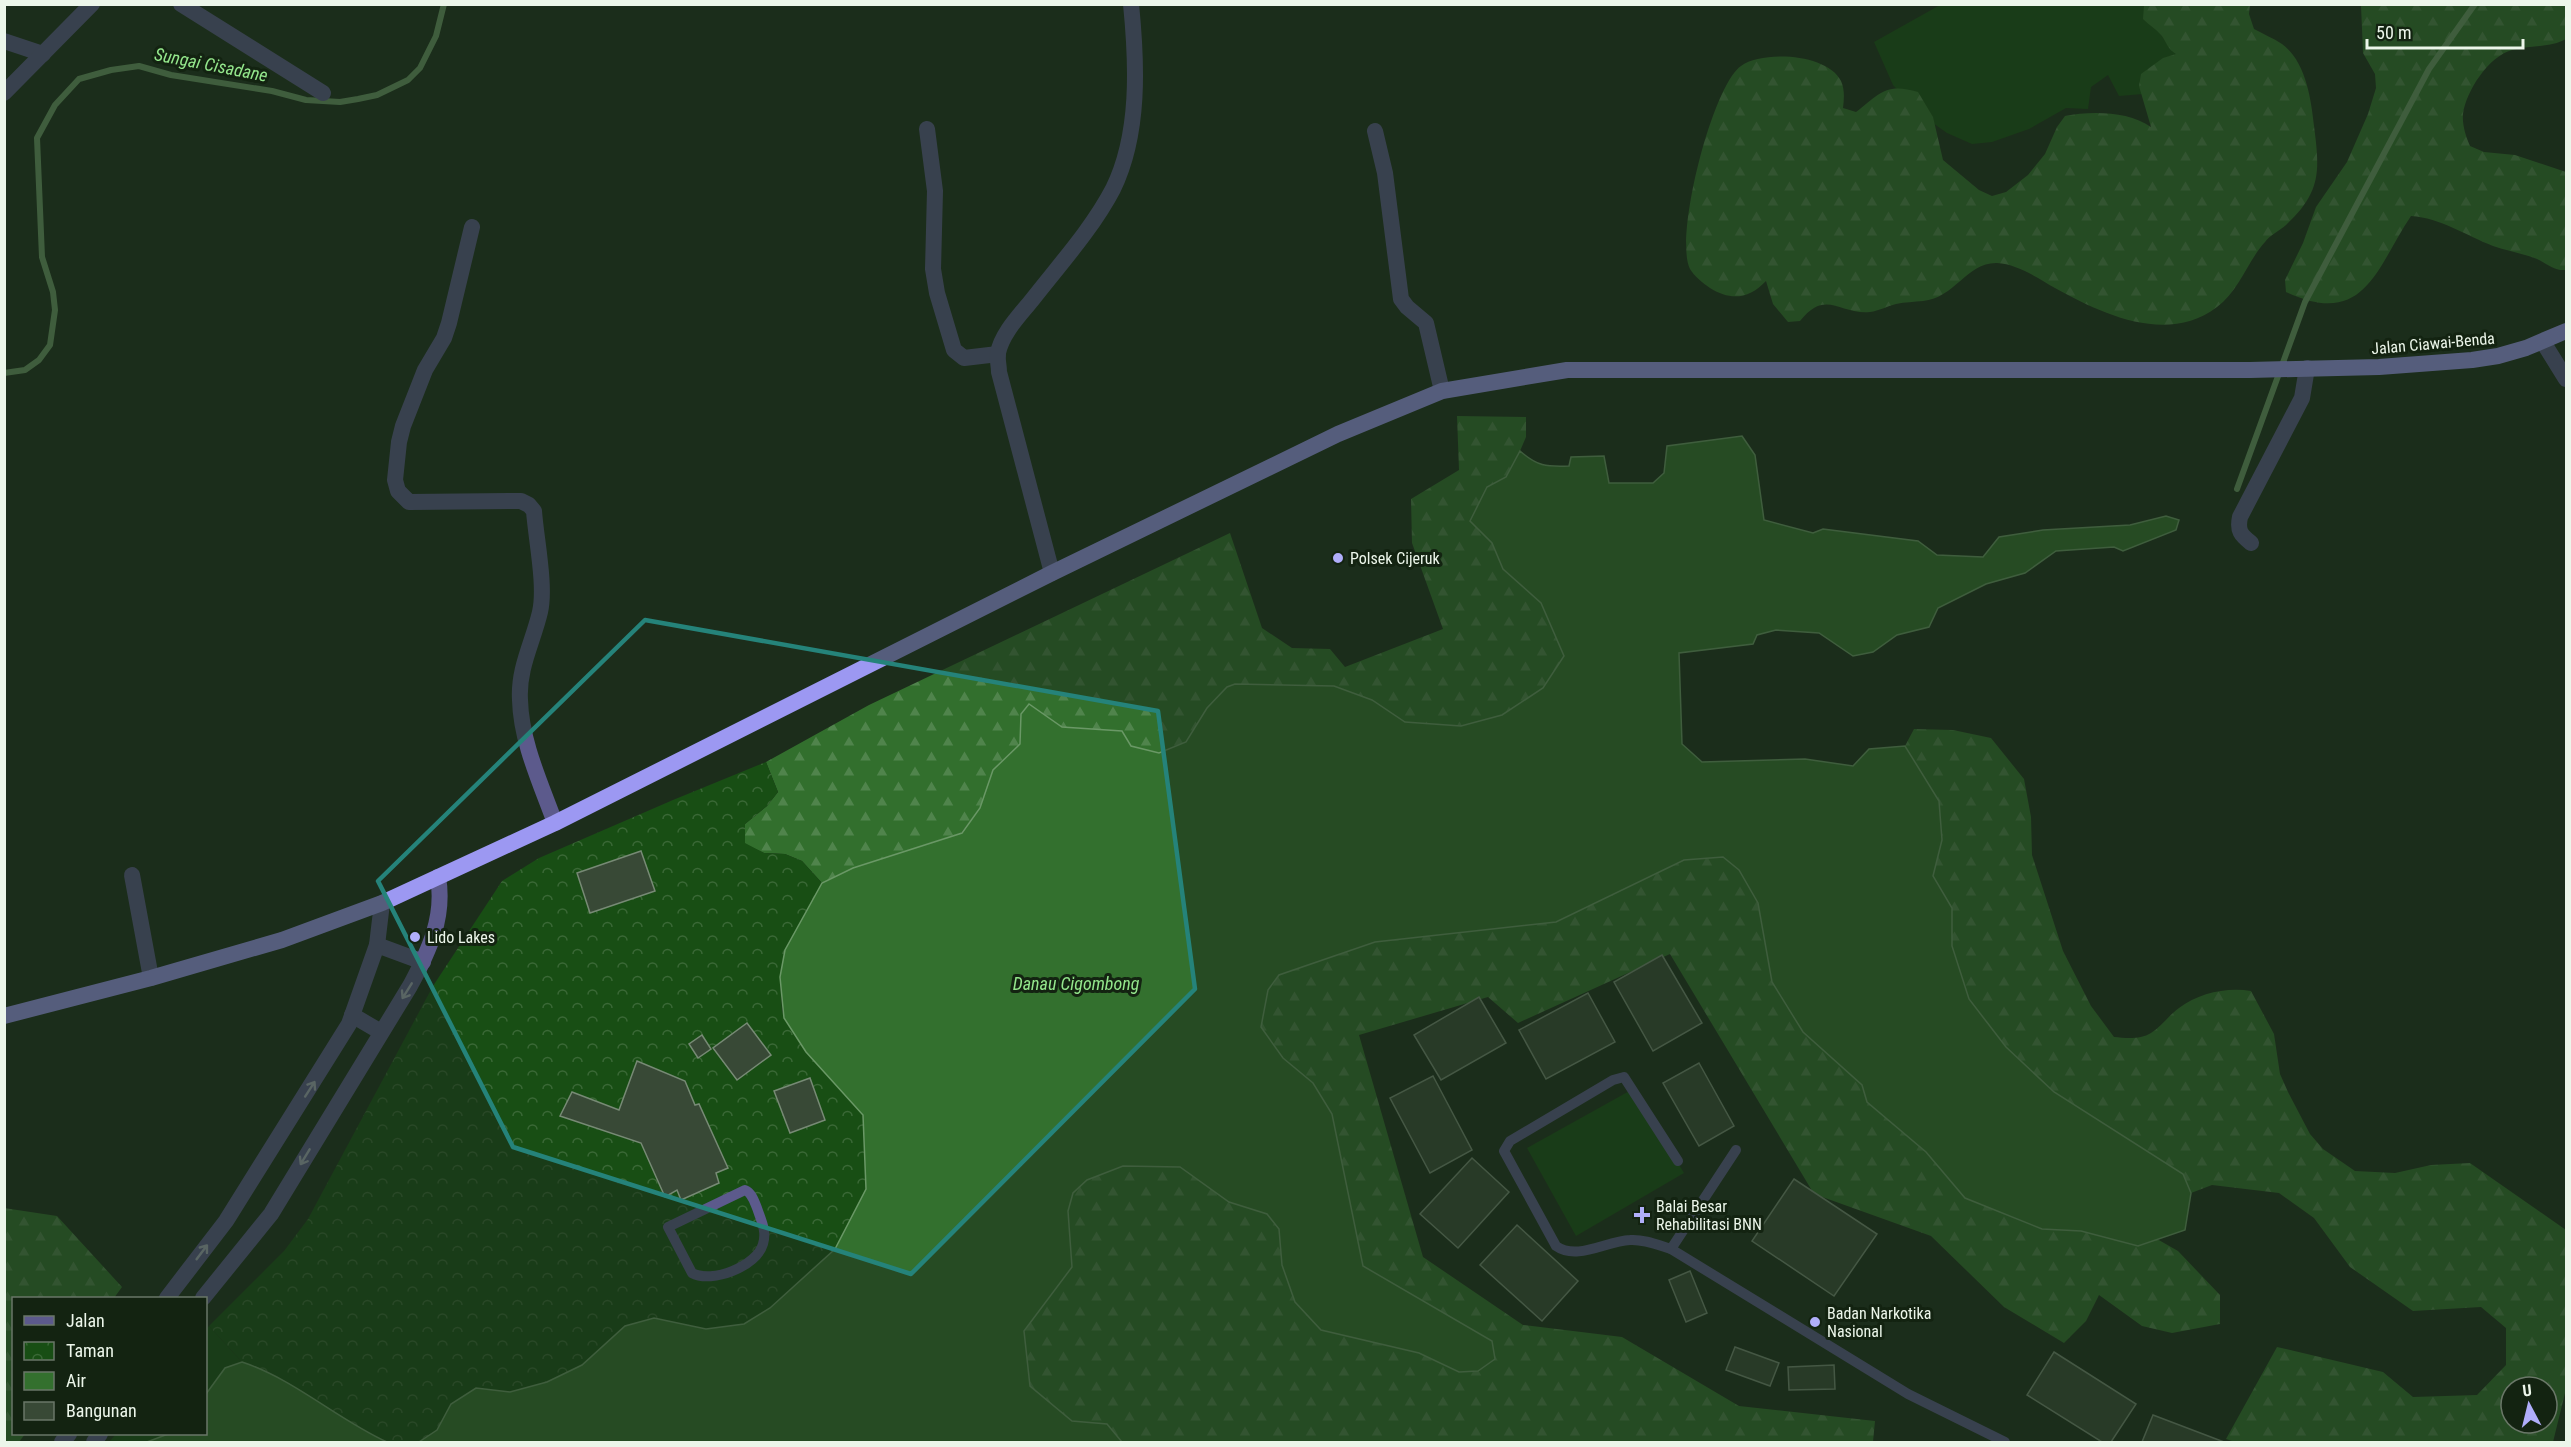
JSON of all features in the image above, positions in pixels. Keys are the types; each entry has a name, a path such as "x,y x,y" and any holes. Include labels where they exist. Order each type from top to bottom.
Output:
{"highway":[{"name":"Jalan Ciawai-Benda","path":"4,1016 151,978 282,940 382,903 555,823 1052,573 1338,434 1442,391 1567,370 2250,370 2379,367 2498,356 2565,335"}],"street":[{"path":"4,93 92,4"},
{"path":"181,4 323,93"},
{"path":"1052,573 999,372 998,354 1010,328 1093,222 1114,186 1131,128 1134,68 1131,4"},
{"path":"4,41 43,54"},
{"path":"927,129 935,191 933,269 937,293 954,350 964,358 998,354"},
{"path":"1374,131 1384,174 1401,299 1407,308 1426,323 1442,391"},
{"path":"472,227 444,338 425,370 403,426 395,480 398,491 409,502 521,501 534,511 542,597 540,612 520,678 520,701 523,731 555,823"},
{"path":"2543,342 2566,379"},
{"path":"2252,543 2241,535 2238,526 2240,517 2302,398 2302,368"},
{"path":"132,876 151,978"},
{"path":"205,1297 271,1214 423,962 439,919 441,896 438,877"},
{"path":"169,1297 226,1221 335,1049 352,1015 377,945 382,903"},
{"path":"377,945 423,962"},
{"path":"352,1015 381,1032"}],"lane":[{"path":"1678,1161 1624,1077 1613,1080 1510,1141 1504,1151 1556,1246 1562,1250 1578,1251 1630,1240 1650,1242 1671,1249 1908,1394 2005,1443"},
{"path":"1671,1249 1736,1150"},
{"path":"748,1191 764,1226 764,1241 759,1253 746,1263 719,1275 699,1277 693,1273 668,1227 706,1208 736,1193 748,1191"}],"highlighted area":[{"path":"645,620 1158,711 1195,989 911,1274 513,1147 378,881"}],"green space":[{"path":"1940,5 2144,5 2161,35 2184,64 2143,94 2119,96 2108,75 2091,87 2088,109 2066,108 2029,129 1992,142 1972,144 1947,133 1923,116 1893,85 1874,42"},
{"path":"2142,5 2250,5 2249,14 2254,29 2279,42 2290,52 2302,71 2309,93 2317,156 2317,169 2312,191 2306,202 2286,225 2265,242 2237,285 2217,307 2198,318 2177,324 2156,325 2135,322 2073,298 2020,269 1997,263 1977,268 1944,294 1934,298 1896,304 1870,312 1859,312 1826,304 1809,311 1800,321 1788,322 1773,304 1766,281 1746,295 1725,295 1710,288 1690,269 1686,252 1687,227 1699,163 1719,102 1730,79 1741,66 1751,61 1779,57 1794,57 1823,65 1834,72 1841,81 1844,91 1843,108 1856,112 1877,95 1890,89 1898,88 1918,92 1933,117 1943,160 1979,190 1992,196 2006,192 2028,175 2045,154 2057,127 2065,116 2086,113 2121,115 2151,127 2139,86 2141,74 2163,58 2176,54 2159,33 2143,19 2144,6"},
{"path":"2361,5 2566,5 2566,39 2553,44 2519,48 2495,59 2474,85 2465,105 2463,118 2470,146 2484,152 2515,155 2566,172 2566,270 2554,268 2537,259 2493,246 2443,223 2411,216 2377,273 2351,298 2334,303 2313,301 2286,292 2285,280 2303,243 2316,207 2347,162 2368,114 2376,88 2375,74 2363,53"},
{"path":"1457,416 1526,417 1526,437 1506,477 1487,487 1470,521 1492,543 1503,569 1541,603 1564,656 1543,688 1502,715 1461,726 1405,722 1372,700 1334,686 1235,684 1207,708 1186,742 1159,753 1130,746 1121,731 1062,727 1029,704 1021,714 1020,744 993,770 980,808 961,833 853,868 822,883 802,861 785,854 764,853 745,844 745,824 767,806 778,792 766,762 869,705 1230,533 1262,628 1292,648 1330,649 1345,667 1443,629 1412,543 1411,499 1459,470"},
{"path":"1914,729 1953,730 1991,738 2024,779 2031,817 2032,855 2063,951 2091,1006 2114,1037 2132,1038 2147,1035 2179,1008 2195,998 2214,992 2251,991 2274,1034 2280,1074 2288,1092 2310,1134 2323,1149 2355,1171 2395,1173 2431,1165 2470,1163 2566,1230 2566,1389 2559,1418 2559,1375 2499,1375 2499,1435 2555,1435 2553,1442 2235,1442 2226,1439 2277,1347 2383,1372 2413,1397 2477,1395 2506,1365 2506,1328 2481,1307 2413,1311 2350,1267 2314,1218 2279,1193 2212,1185 2191,1193 2183,1174 2054,1092 2006,1047 1969,999 1952,946 1952,908 1933,876 1942,840 1939,801 1905,746"},
{"path":"766,762 778,792 767,806 745,824 745,843 764,853 785,854 802,861 822,883 780,977 784,1018 806,1052 863,1115 866,1189 835,1249 762,1315 744,1324 706,1329 654,1318 625,1326 582,1365 547,1382 510,1392 476,1388 451,1404 437,1430 419,1442 387,1442 358,1429 269,1372 242,1362 209,1326 284,1251 308,1219 433,986 502,881 539,858"},
{"path":"1723,857 1739,870 1758,903 1772,982 1803,1032 1862,1085 1867,1102 1926,1152 1965,1198 2042,1229 2081,1231 2138,1246 2157,1239 2178,1251 2220,1295 2220,1324 2172,1333 2142,1326 2099,1295 2086,1321 2064,1343 2004,1307 1931,1236 1814,1194 1670,954 1518,1023 1488,997 1359,1035 1423,1257 1523,1325 1622,1337 1739,1406 1875,1421 1873,1442 1122,1442 1106,1424 1072,1421 1030,1386 1024,1331 1072,1267 1068,1211 1073,1193 1087,1180 1123,1166 1180,1167 1229,1202 1267,1213 1279,1229 1282,1265 1321,1330 1419,1353 1459,1372 1478,1371 1494,1359 1492,1341 1363,1266 1332,1114 1313,1083 1283,1058 1261,1027 1268,990 1279,975 1375,942 1556,922 1684,860"},
{"path":"1633,1089 1684,1173 1576,1236 1527,1148"},
{"path":"4,1208 57,1216 122,1287 115,1297 12,1297 12,1435 24,1435 19,1442 5,1442"},
{"path":"209,1326 242,1362 225,1368 207,1393 207,1328"},
{"path":"115,1435 165,1435 147,1442 109,1442"}],"water":[{"name":"Danau Cigombong","path":"1742,436 1755,455 1764,520 1813,533 1823,529 1918,541 1937,555 1983,557 1999,537 2043,530 2130,525 2166,516 2179,520 2176,530 2123,551 2114,547 2056,551 2025,573 1986,584 1938,608 1929,627 1897,635 1873,652 1853,656 1819,633 1776,630 1757,635 1753,644 1679,653 1682,744 1702,762 1805,759 1853,766 1869,749 1905,746 1939,801 1942,840 1933,876 1952,908 1952,946 1969,999 2006,1047 2054,1092 2183,1174 2191,1193 2185,1230 2138,1246 2081,1231 2042,1229 1965,1198 1926,1152 1867,1102 1862,1085 1803,1032 1772,982 1758,903 1739,870 1723,857 1684,860 1556,922 1375,942 1279,975 1268,990 1261,1027 1283,1058 1313,1083 1332,1114 1363,1266 1492,1341 1495,1359 1478,1371 1459,1372 1419,1353 1321,1330 1295,1302 1282,1265 1279,1229 1267,1214 1229,1202 1180,1167 1123,1166 1087,1180 1073,1193 1068,1211 1072,1267 1024,1331 1030,1386 1072,1421 1107,1424 1122,1442 419,1442 437,1430 451,1404 476,1388 510,1392 547,1382 582,1365 625,1326 654,1318 706,1329 744,1324 770,1308 835,1249 866,1189 863,1115 806,1052 784,1018 780,977 785,950 822,883 853,868 962,833 980,808 993,770 1020,744 1021,714 1029,704 1062,727 1122,731 1131,746 1159,753 1186,742 1207,708 1227,687 1235,684 1334,686 1372,700 1405,722 1461,726 1502,715 1543,688 1564,656 1541,603 1503,569 1492,543 1470,521 1487,487 1506,477 1520,451 1537,463 1554,466 1569,466 1571,457 1604,456 1609,483 1653,483 1664,473 1667,446"},
{"path":"242,1362 261,1369 387,1442 147,1442 165,1435 207,1435 207,1393 225,1368"}],"building":[{"path":"641,851 655,891 590,913 577,873"},
{"path":"1662,955 1702,1023 1653,1051 1614,982"},
{"path":"1588,993 1615,1042 1546,1079 1519,1030"},
{"path":"1479,997 1506,1043 1441,1080 1414,1035"},
{"path":"747,1023 771,1055 737,1080 713,1048"},
{"path":"702,1035 711,1049 698,1058 689,1044"},
{"path":"637,1061 685,1081 695,1105 699,1104 728,1168 716,1173 719,1183 681,1200 677,1190 665,1197 641,1143 560,1116 572,1092 619,1110"},
{"path":"1699,1063 1734,1126 1699,1146 1663,1083"},
{"path":"1433,1076 1472,1150 1430,1173 1390,1098"},
{"path":"810,1078 825,1120 790,1133 774,1091"},
{"path":"1472,1158 1509,1192 1458,1248 1420,1214"},
{"path":"1794,1179 1877,1234 1834,1296 1752,1241"},
{"path":"1517,1225 1578,1281 1542,1321 1480,1265"},
{"path":"1690,1271 1707,1313 1686,1322 1669,1280"},
{"path":"1735,1347 1779,1363 1770,1386 1726,1370"},
{"path":"2054,1352 2136,1404 2111,1442 2102,1442 2027,1395"},
{"path":"1834,1365 1835,1389 1789,1390 1788,1367"},
{"path":"2153,1415 2224,1442 2142,1442"}],"waterway":[{"name":"Sungai Cisadane","path":"4,373 25,370 39,360 50,345 55,310 53,292 42,257 37,138 55,105 79,79 111,70 139,66 171,75 272,91 306,100 340,102 358,99 377,95 408,80 420,68 436,36 444,4"},
{"path":"2237,489 2305,302 2429,69 2475,4"}],"place":[{"name":"Polsek Cijeruk","path":"1338,558"},
{"name":"Lido Lakes","path":"415,937"},
{"name":"Balai Besar Rehabilitasi BNN","path":"1642,1215"},
{"name":"Badan Narkotika Nasional","path":"1815,1322"}]}
